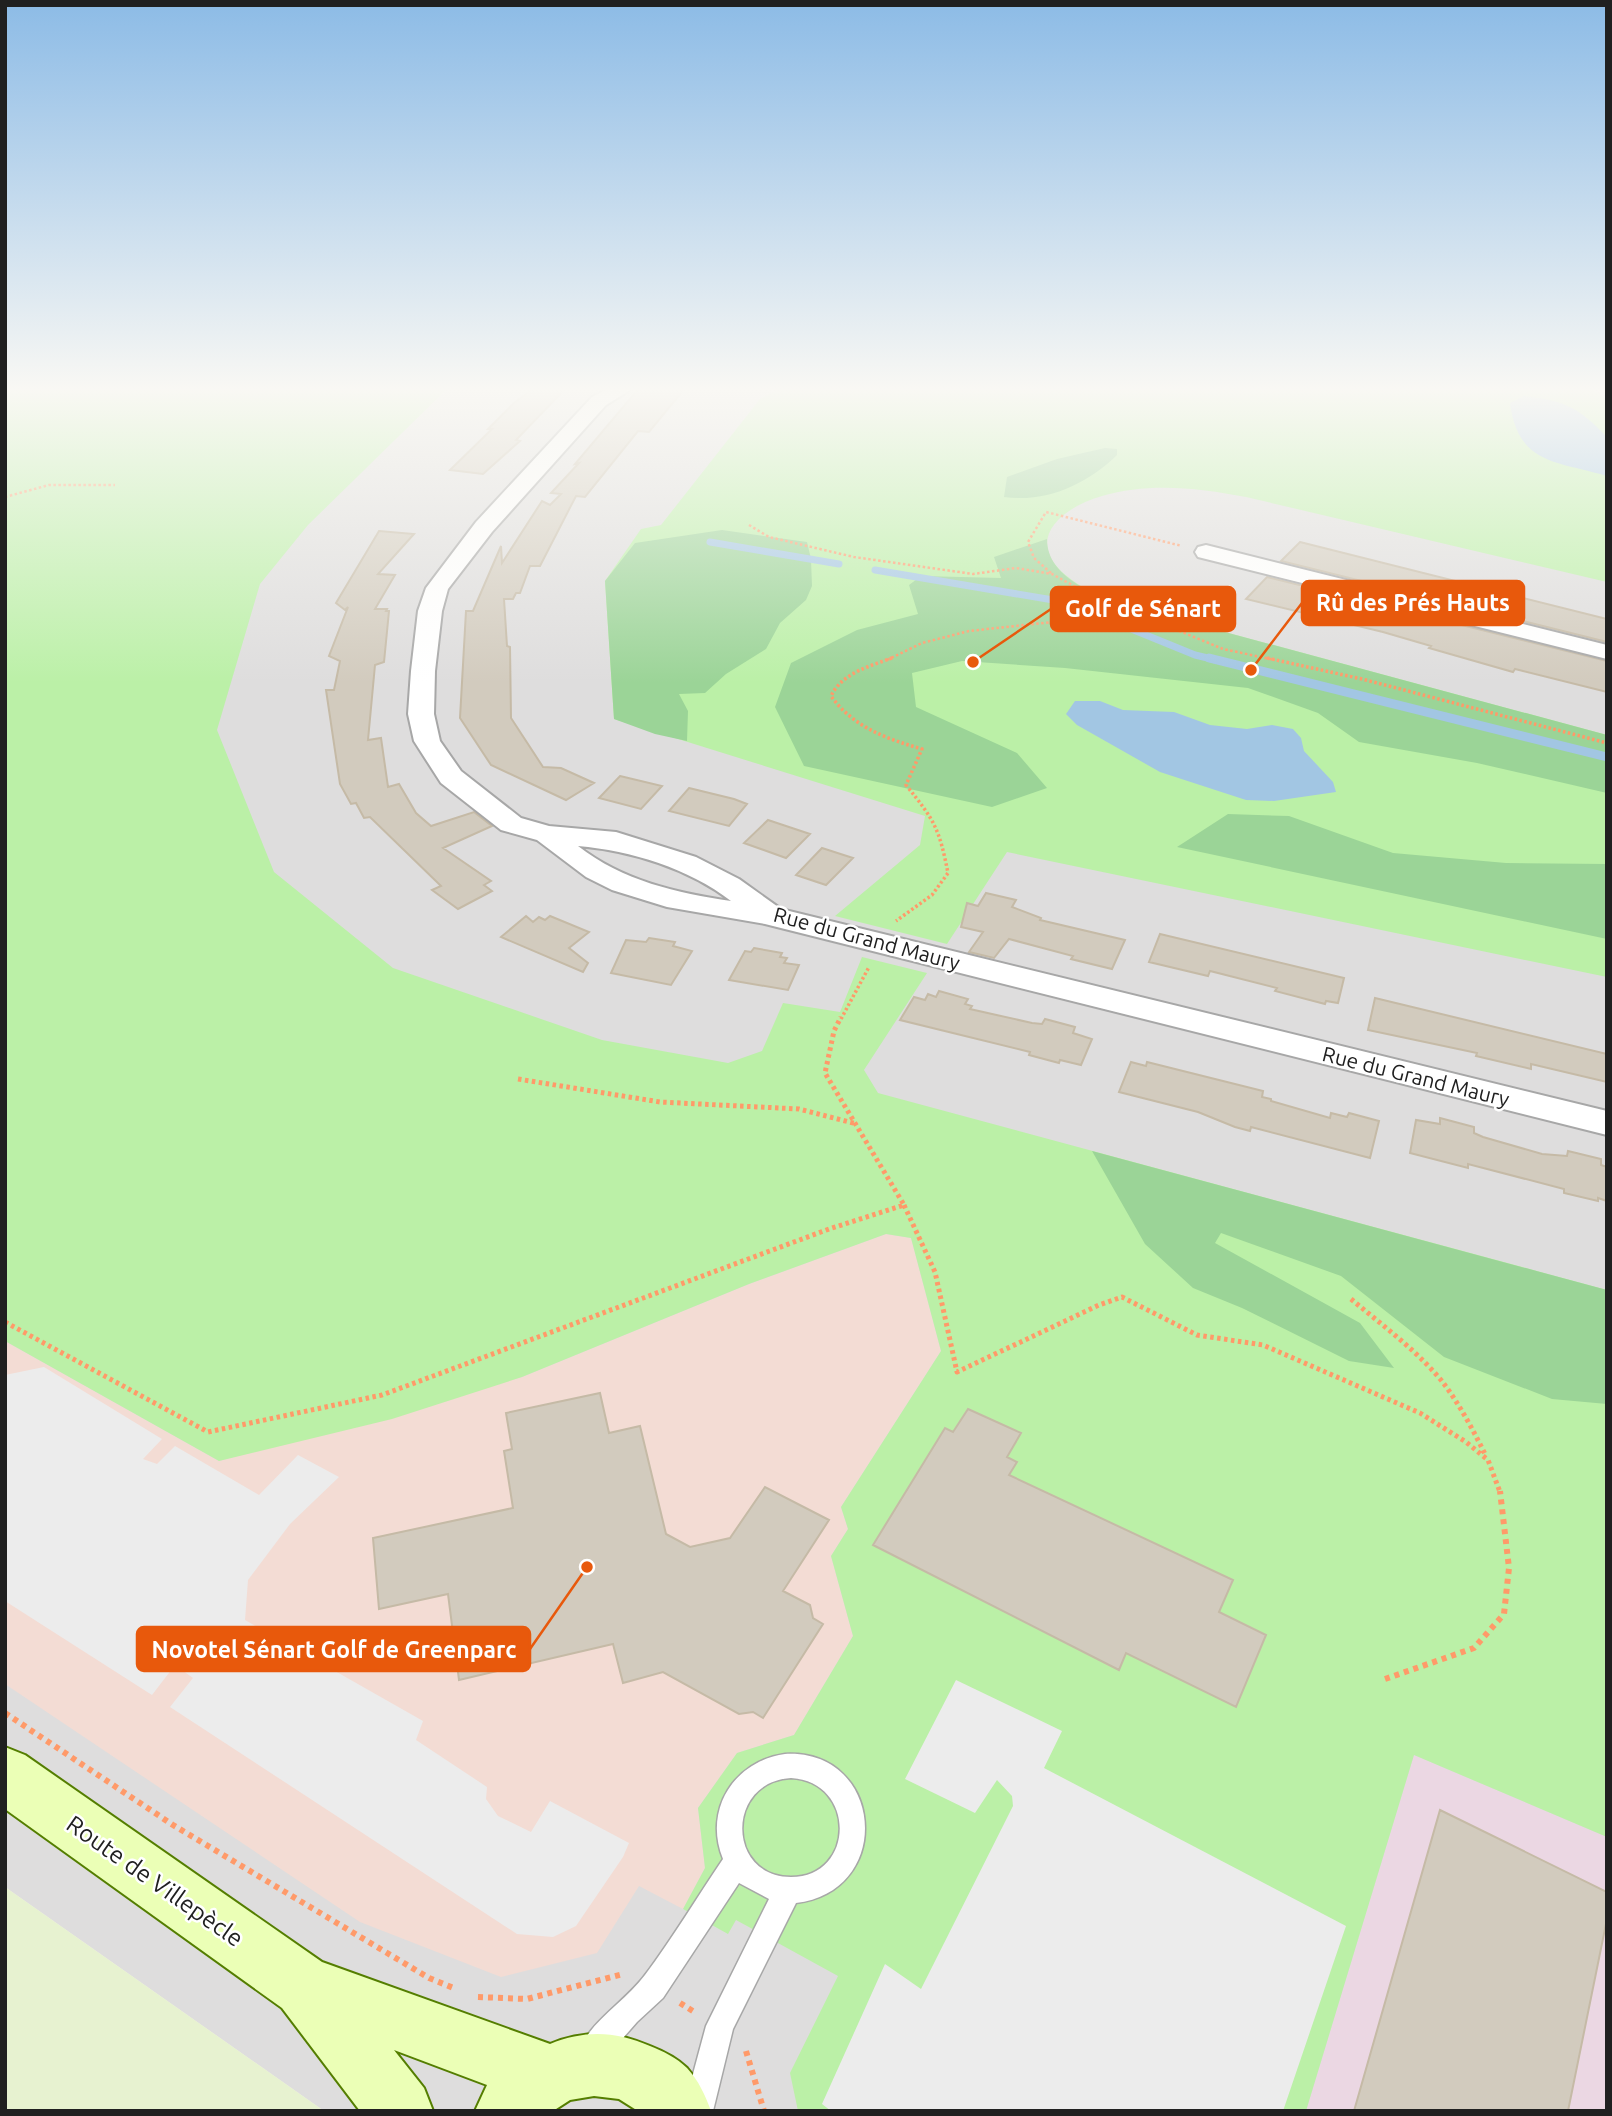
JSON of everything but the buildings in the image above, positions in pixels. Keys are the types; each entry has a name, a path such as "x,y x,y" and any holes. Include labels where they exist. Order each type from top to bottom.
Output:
{"main road":[{"name":"Route de Villepècle","path":"5,1776 304,1986 481,2053 546,2083 616,2065 648,2078 674,2101 679,2111"},
{"name":"Route de Villepècle","path":"304,1986 401,2111"}],"street":[{"name":"Rue du Grand Maury","path":"522,486 484,527 437,588 430,611 421,714 427,741 451,777 476,799 512,824 548,834 616,841 686,863 729,885 771,916 1607,1123"},
{"path":"1206,552 1607,652"},
{"path":"548,834 568,854 610,879 678,903 771,916"}],"lane":[{"path":"783,1765 803,1766 822,1773 838,1786 849,1803 854,1823 852,1844 843,1862 828,1878 809,1888 788,1890 768,1886 750,1876 738,1860 730,1840 730,1819 736,1800 748,1783 764,1771 783,1765"},
{"path":"546,2083 653,1988 738,1860"},
{"path":"698,2111 720,2026 788,1890"}],"path":[{"path":"5,497 46,486"},
{"path":"1206,552 1046,512 1028,542 1034,558 1052,574 1105,601 1223,649 1362,679 1607,743"},
{"path":"749,525 769,537 867,559 973,573 1016,568 1052,574"},
{"path":"1105,601 1080,618 969,631 922,643 899,656 860,670 836,685 831,696 837,706 869,730 922,749 906,785 934,820 948,873 932,895 891,924 834,1031 825,1073 858,1124 904,1205 935,1272 957,1372 1099,1305 1122,1297 1197,1335 1263,1345 1420,1413 1466,1442 1488,1460"},
{"path":"518,1079 660,1102 799,1109 858,1124"},
{"path":"5,1322 208,1432 382,1395 829,1229 904,1205"},
{"path":"1351,1299 1405,1343 1439,1377 1462,1410 1488,1460 1502,1497 1509,1568 1504,1614 1474,1648 1385,1679"},
{"path":"5,1713 173,1825 429,1978 479,1998 527,1999 627,1973 720,2026 744,2043 764,2111"}],"shaded area":[{"path":"5,486 1607,486 1607,2111 324,2111 5,1887"},
{"path":"886,1234 911,1238 941,1351 841,1507 848,1529 831,1556 853,1636 794,1735 737,1753 698,1808 705,1868 683,1909 639,1886 597,1953 501,1977 360,1922 5,1684 5,1341 219,1461 522,1377 749,1284"},
{"path":"44,1367 162,1439 143,1459 157,1464 175,1446 259,1495 298,1455 339,1477 290,1524 248,1580 245,1620 423,1721 416,1740 487,1787 486,1799 498,1816 531,1832 550,1801 629,1843 623,1857 576,1926 553,1937 517,1934 170,1707 193,1678 175,1665 152,1695 5,1601 5,1375"},
{"path":"956,1680 1062,1731 1044,1768 1346,1926 1283,2111 831,2111 822,2104 885,1964 921,1989 1013,1806 1012,1796 997,1780 975,1813 905,1779"},
{"path":"1414,1755 1607,1837 1607,2111 1306,2111"}],"green space":[{"path":"5,486 348,486 308,525 260,584 217,730 274,872 393,968 602,1040 728,1063 762,1051 783,1003 840,1012 862,957 927,973 864,1070 878,1093 1607,1290 1607,1837 1414,1755 1306,2111 798,2111 790,2073 838,1976 736,1920 728,1934 683,1909 705,1868 698,1808 737,1753 794,1735 853,1636 831,1556 848,1529 841,1507 941,1351 911,1238 886,1234 749,1284 522,1377 392,1419 219,1461 5,1341"},
{"path":"692,486 1607,486 1607,582 1246,497 1192,489 1138,489 1102,496 1071,510 1059,519 1051,529 1047,541 1049,554 1057,567 1072,580 1125,605 1607,735 1607,977 1007,852 947,944 835,916 920,845 925,816 614,719 605,581 641,529 661,525"},
{"path":"1006,486 1073,486 1036,497 1004,497"},
{"path":"722,530 807,542 812,586 806,600 780,623 766,649 726,674 705,693 679,694 688,711 687,741 655,734 614,719 605,581 635,543"},
{"path":"1047,539 1049,553 1064,574 1087,590 1125,605 1607,735 1607,793 1477,763 1359,742 1318,713 1248,688 1065,668 962,661 912,673 916,707 1017,753 1047,788 992,807 804,766 775,707 791,663 857,630 918,614 909,585 921,576 1001,578 994,557"},
{"path":"1228,814 1289,816 1393,853 1506,863 1607,864 1607,939 1177,847"},
{"path":"1092,1151 1607,1290 1607,1404 1552,1399 1444,1357 1341,1276 1221,1233 1215,1243 1360,1323 1394,1368 1349,1361 1242,1308 1193,1288 1145,1244"},
{"path":"5,1887 324,2111 5,2111"}],"water":[{"path":"1075,701 1100,701 1123,710 1174,712 1210,725 1247,729 1272,725 1293,729 1301,738 1304,751 1333,782 1336,792 1274,801 1246,800 1160,772 1077,725 1066,714"}],"waterway":[{"path":"710,542 839,564"},
{"path":"875,570 1065,602 1195,655 1216,660"},
{"path":"1209,658 1607,757"}],"place":[{"name":"Golf de Sénart","path":"973,662"},
{"name":"Rû des Prés Hauts","path":"1251,670"},
{"name":"Novotel Sénart Golf de Greenparc","path":"587,1567"}]}
